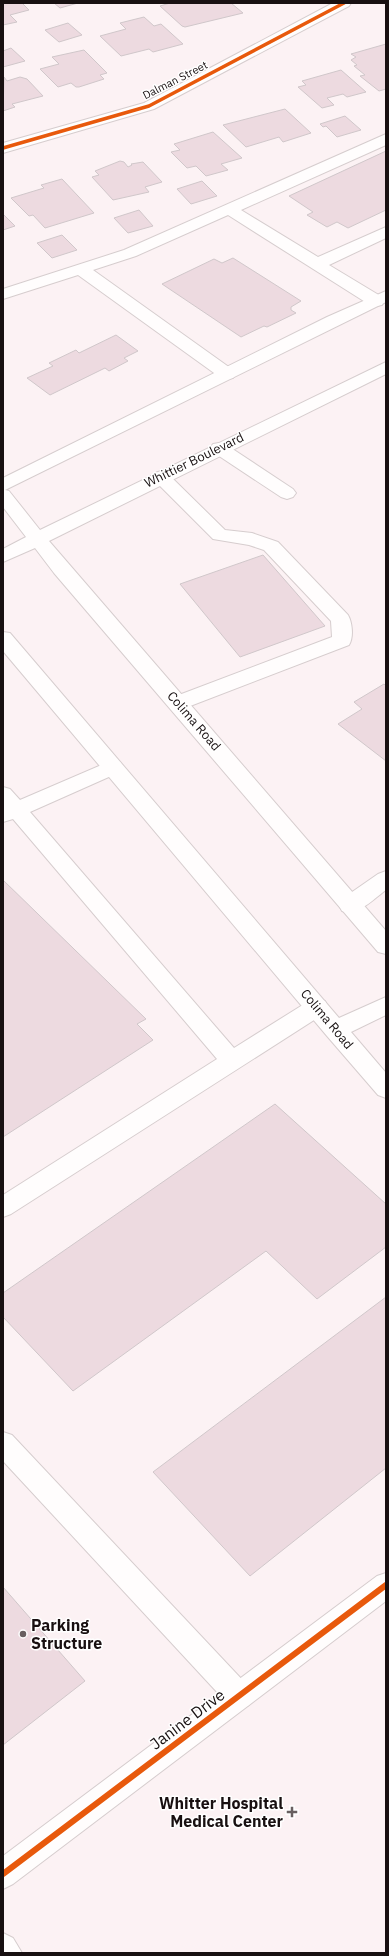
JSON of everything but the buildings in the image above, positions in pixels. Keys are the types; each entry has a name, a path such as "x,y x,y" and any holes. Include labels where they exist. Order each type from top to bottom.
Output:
{"main road":[{"name":"Dalman Street","path":"3,148 149,106 344,3"},
{"path":"3,294 130,253 386,139"},
{"path":"229,209 317,264 381,299"},
{"path":"317,264 386,232"},
{"path":"80,269 227,374"},
{"path":"3,485 381,299"},
{"name":"Whittier Boulevard","path":"3,556 386,366"},
{"path":"219,448 287,493"},
{"path":"161,477 220,535 252,539 271,546 341,619 342,640 178,703"},
{"name":"Colima Road","path":"3,495 61,569 386,946"},
{"name":"Colima Road","path":"3,638 386,1089"},
{"path":"10,813 113,767"},
{"path":"3,794 10,813 232,1061"},
{"path":"350,905 386,879"},
{"path":"335,1030 386,1005"},
{"path":"3,1207 316,1007"},
{"path":"3,1443 239,1696"},
{"name":"Janine Drive","path":"3,1874 386,1585"},
{"path":"3,1948 7,1953"}],"cycle path":[{"path":"3,148 149,106 344,3"},
{"path":"3,1874 386,1585"}],"place":[{"name":"Parking Structure","path":"23,1634"},
{"name":"Whitter Hospital Medical Center","path":"292,1812"}]}
